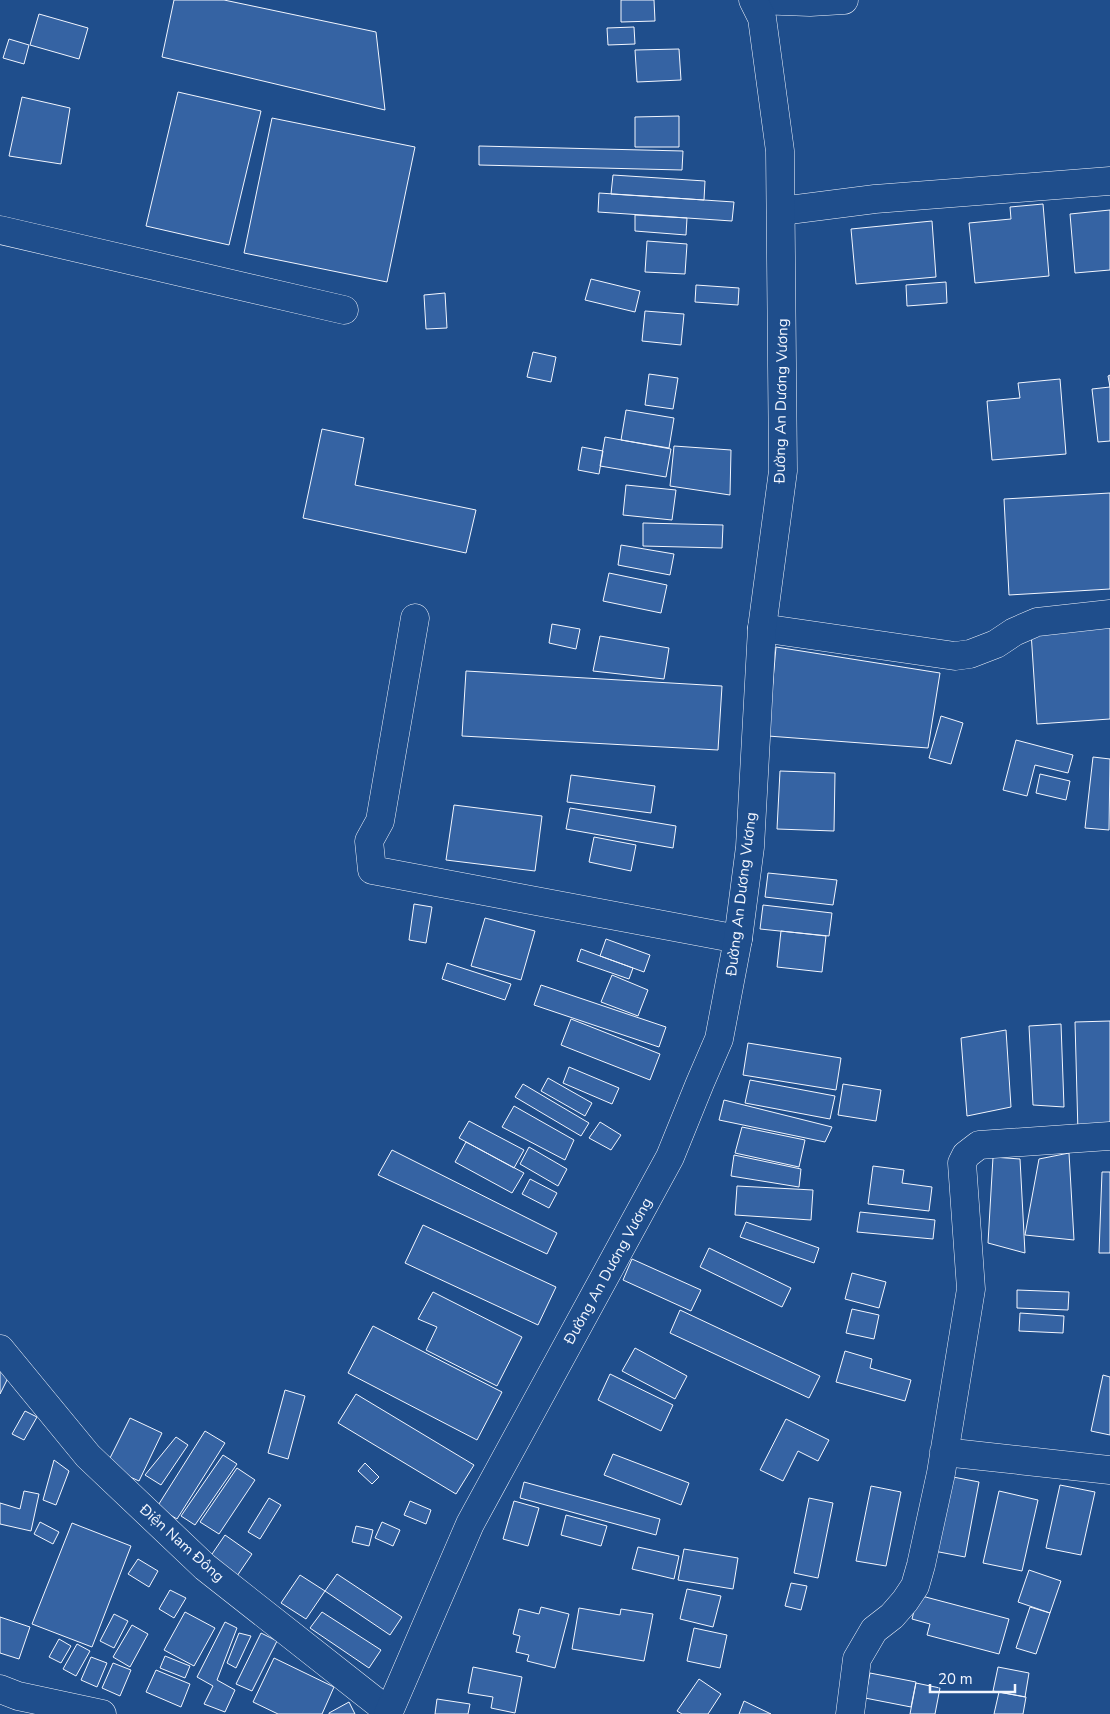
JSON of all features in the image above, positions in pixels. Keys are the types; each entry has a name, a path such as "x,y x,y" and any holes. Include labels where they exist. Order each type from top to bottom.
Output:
{"main road":[{"path":"753,0 810,2 844,0"},
{"name":"Đường An Dương Vương","path":"388,1713 470,1524 670,1157 719,1039 738,939 750,847 762,628 783,471 780,151 762,18 753,0"},
{"path":"781,211 875,199 1110,181"},
{"path":"0,230 344,310"},
{"path":"762,628 955,656 970,654 996,644 1014,632 1037,622 1110,614"},
{"path":"415,618 380,821 369,840 372,870 738,939"},
{"path":"850,1714 857,1659 874,1630 892,1616 916,1586 924,1556 944,1452 971,1289 962,1163 966,1155 979,1145 1110,1136"},
{"name":"Điện Nam Đông","path":"0,1349 88,1456 205,1567 388,1713"},
{"path":"944,1452 1110,1470"},
{"path":"0,1690 18,1696 102,1714"}],"building":[{"path":"174,0 224,0 376,32 385,110 162,57"},
{"path":"621,0 654,0 655,21 621,22"},
{"path":"39,14 88,28 79,59 30,45"},
{"path":"634,27 635,44 608,45 607,28"},
{"path":"9,39 29,45 24,64 3,58"},
{"path":"679,49 681,80 637,82 635,50"},
{"path":"178,92 261,111 229,245 146,226"},
{"path":"22,97 70,108 61,164 9,156"},
{"path":"679,116 679,147 635,147 635,117"},
{"path":"272,118 415,147 387,282 244,253"},
{"path":"479,146 683,151 682,170 479,165"},
{"path":"613,175 705,181 704,200 611,194"},
{"path":"599,193 734,202 732,221 598,212"},
{"path":"1043,204 1049,276 975,283 969,223 1011,219 1010,207"},
{"path":"1110,210 1110,270 1075,273 1070,214"},
{"path":"635,215 687,218 686,235 635,231"},
{"path":"932,221 936,277 856,284 851,229"},
{"path":"647,241 687,244 685,274 645,272"},
{"path":"591,279 640,291 635,312 585,300"},
{"path":"946,282 947,303 907,306 906,285"},
{"path":"696,285 739,288 738,305 695,302"},
{"path":"445,293 447,328 426,329 424,295"},
{"path":"645,311 684,314 681,345 642,341"},
{"path":"533,352 556,357 551,382 527,377"},
{"path":"649,374 678,378 673,409 645,405"},
{"path":"1060,379 1066,454 992,460 987,401 1020,398 1018,383"},
{"path":"1110,387 1110,441 1098,442 1092,389"},
{"path":"626,410 674,418 669,448 621,440"},
{"path":"322,429 364,438 355,485 476,510 466,553 303,518"},
{"path":"605,437 671,449 666,477 600,466"},
{"path":"674,446 731,450 730,495 670,486"},
{"path":"582,447 603,451 599,474 578,470"},
{"path":"626,485 676,490 672,520 623,515"},
{"path":"1110,493 1110,589 1009,595 1004,499"},
{"path":"643,523 723,525 722,548 643,546"},
{"path":"621,545 674,554 670,575 618,565"},
{"path":"609,573 667,585 661,613 603,601"},
{"path":"552,624 580,629 576,649 549,643"},
{"path":"1110,627 1110,719 1037,724 1031,632"},
{"path":"600,636 669,648 664,679 593,671"},
{"path":"776,647 940,673 928,748 768,736"},
{"path":"466,671 722,686 718,750 462,736"},
{"path":"941,716 963,723 951,764 929,758"},
{"path":"1016,740 1073,755 1068,773 1035,765 1027,796 1003,790"},
{"path":"1093,757 1110,759 1109,830 1085,828"},
{"path":"780,771 835,773 834,831 777,829"},
{"path":"1040,774 1070,781 1066,800 1036,793"},
{"path":"571,775 655,786 651,813 567,802"},
{"path":"454,805 542,816 535,871 446,860"},
{"path":"570,808 676,826 673,848 566,829"},
{"path":"594,837 636,845 631,871 589,862"},
{"path":"768,873 837,880 833,905 765,897"},
{"path":"414,904 432,907 426,943 409,940"},
{"path":"763,905 832,913 829,936 760,929"},
{"path":"485,918 535,931 521,980 471,966"},
{"path":"781,931 826,936 822,972 777,967"},
{"path":"606,939 650,955 644,972 600,956"},
{"path":"581,949 633,968 629,979 577,961"},
{"path":"447,963 511,984 505,1000 442,979"},
{"path":"612,975 648,990 638,1016 601,1002"},
{"path":"541,985 666,1027 659,1047 534,1005"},
{"path":"571,1019 660,1054 650,1080 561,1045"},
{"path":"1110,1021 1110,1132 1078,1133 1075,1022"},
{"path":"1061,1024 1064,1107 1033,1105 1029,1026"},
{"path":"1006,1030 1011,1107 967,1116 961,1038"},
{"path":"748,1043 841,1058 836,1090 743,1075"},
{"path":"569,1067 619,1088 612,1104 563,1083"},
{"path":"548,1078 592,1103 585,1116 541,1091"},
{"path":"750,1080 835,1096 830,1119 745,1103"},
{"path":"523,1084 589,1123 581,1136 515,1097"},
{"path":"843,1084 881,1090 876,1121 838,1115"},
{"path":"724,1100 832,1127 825,1142 719,1120"},
{"path":"514,1106 574,1140 565,1160 502,1127"},
{"path":"469,1121 524,1150 514,1168 459,1138"},
{"path":"600,1122 621,1135 611,1150 589,1138"},
{"path":"742,1127 805,1140 799,1167 735,1153"},
{"path":"466,1142 524,1173 512,1193 455,1162"},
{"path":"529,1147 567,1169 558,1186 520,1164"},
{"path":"392,1150 557,1233 547,1254 378,1175"},
{"path":"1069,1153 1074,1240 1025,1235 1039,1159"},
{"path":"734,1155 801,1169 799,1187 731,1176"},
{"path":"993,1157 1020,1159 1025,1253 988,1243"},
{"path":"873,1166 904,1170 902,1183 932,1187 929,1211 868,1204"},
{"path":"1102,1172 1110,1172 1110,1253 1099,1253"},
{"path":"530,1179 557,1193 549,1208 522,1194"},
{"path":"737,1186 813,1190 811,1220 735,1215"},
{"path":"860,1212 935,1220 933,1239 857,1232"},
{"path":"746,1222 819,1248 814,1263 740,1237"},
{"path":"423,1225 556,1287 538,1325 405,1263"},
{"path":"709,1248 791,1288 782,1307 700,1267"},
{"path":"632,1259 701,1290 691,1311 623,1280"},
{"path":"852,1273 886,1282 879,1308 845,1299"},
{"path":"1017,1290 1069,1292 1068,1310 1017,1308"},
{"path":"433,1292 522,1337 497,1386 426,1350 437,1327 418,1319"},
{"path":"852,1309 879,1315 874,1339 846,1333"},
{"path":"680,1310 820,1376 809,1398 670,1333"},
{"path":"1020,1313 1064,1316 1063,1333 1019,1331"},
{"path":"373,1326 502,1392 477,1440 348,1373"},
{"path":"635,1348 687,1376 675,1399 622,1371"},
{"path":"845,1351 872,1359 870,1368 911,1380 905,1401 836,1382"},
{"path":"0,1367 11,1372 0,1394"},
{"path":"610,1374 673,1405 661,1431 598,1400"},
{"path":"1103,1375 1110,1377 1110,1435 1091,1431"},
{"path":"285,1390 305,1396 288,1459 268,1453"},
{"path":"356,1394 474,1465 456,1494 338,1423"},
{"path":"25,1411 37,1417 24,1440 12,1434"},
{"path":"130,1418 162,1433 139,1481 106,1466"},
{"path":"786,1419 829,1440 818,1461 798,1451 783,1481 760,1470"},
{"path":"205,1431 225,1443 177,1519 157,1507"},
{"path":"176,1437 188,1445 161,1485 145,1475"},
{"path":"613,1454 689,1483 681,1505 604,1475"},
{"path":"223,1455 237,1464 195,1525 181,1516"},
{"path":"54,1460 69,1471 56,1505 43,1500"},
{"path":"365,1463 379,1477 372,1484 358,1471"},
{"path":"237,1468 255,1480 219,1534 200,1522"},
{"path":"948,1476 979,1482 965,1557 934,1551"},
{"path":"524,1482 660,1519 656,1535 520,1498"},
{"path":"1060,1485 1095,1492 1081,1555 1046,1548"},
{"path":"871,1486 901,1492 886,1566 856,1561"},
{"path":"24,1491 39,1494 31,1531 0,1524 0,1503 20,1509"},
{"path":"999,1491 1038,1500 1022,1571 983,1563"},
{"path":"269,1498 281,1505 260,1539 248,1532"},
{"path":"809,1498 833,1503 818,1578 794,1573"},
{"path":"410,1501 431,1510 426,1524 404,1515"},
{"path":"514,1501 539,1508 528,1546 503,1539"},
{"path":"566,1515 607,1526 601,1546 561,1535"},
{"path":"40,1522 59,1532 53,1544 34,1534"},
{"path":"382,1522 400,1530 393,1546 375,1538"},
{"path":"72,1523 131,1546 92,1647 32,1624"},
{"path":"356,1526 373,1530 369,1546 352,1542"},
{"path":"225,1535 252,1554 237,1576 210,1557"},
{"path":"638,1547 679,1556 674,1579 632,1569"},
{"path":"684,1549 738,1558 733,1589 678,1580"},
{"path":"138,1559 158,1571 149,1587 128,1574"},
{"path":"1029,1570 1061,1581 1050,1613 1018,1602"},
{"path":"337,1574 402,1617 390,1635 325,1591"},
{"path":"300,1575 325,1591 306,1619 281,1603"},
{"path":"791,1583 807,1586 801,1610 785,1606"},
{"path":"687,1589 721,1596 713,1627 680,1619"},
{"path":"170,1590 186,1598 174,1618 159,1609"},
{"path":"918,1595 1009,1619 999,1654 927,1635 930,1624 912,1619"},
{"path":"541,1607 569,1614 555,1668 527,1661 529,1655 516,1652 520,1636 513,1634 519,1609 539,1614"},
{"path":"1030,1607 1050,1613 1036,1654 1016,1648"},
{"path":"579,1608 620,1615 621,1609 653,1614 644,1661 572,1649"},
{"path":"185,1612 215,1628 194,1666 164,1650"},
{"path":"322,1612 381,1650 369,1668 310,1628"},
{"path":"114,1614 128,1621 114,1648 100,1641"},
{"path":"0,1617 30,1627 19,1659 0,1653"},
{"path":"225,1622 237,1628 217,1680 235,1690 225,1712 204,1704 213,1686 197,1677"},
{"path":"132,1625 148,1634 130,1667 113,1657"},
{"path":"694,1628 727,1635 720,1668 687,1661"},
{"path":"239,1633 251,1636 236,1668 227,1663"},
{"path":"261,1633 277,1641 252,1691 236,1684"},
{"path":"59,1639 71,1646 61,1663 49,1657"},
{"path":"77,1644 90,1651 76,1676 63,1669"},
{"path":"165,1656 190,1666 185,1678 160,1668"},
{"path":"91,1657 107,1663 97,1687 81,1680"},
{"path":"274,1658 334,1687 322,1714 278,1714 253,1702"},
{"path":"113,1663 131,1670 120,1696 102,1688"},
{"path":"473,1667 522,1677 515,1713 491,1708 493,1697 468,1693"},
{"path":"998,1667 1029,1673 1025,1697 993,1691"},
{"path":"156,1670 190,1684 181,1707 146,1692"},
{"path":"870,1673 916,1682 911,1707 865,1698"},
{"path":"699,1679 721,1694 708,1714 682,1714 677,1711"},
{"path":"916,1683 940,1688 935,1714 910,1714"},
{"path":"999,1692 1026,1697 1023,1714 994,1714"},
{"path":"437,1699 470,1704 468,1714 435,1714"},
{"path":"744,1701 771,1714 739,1714"},
{"path":"349,1702 355,1714 329,1714 329,1713"}]}
